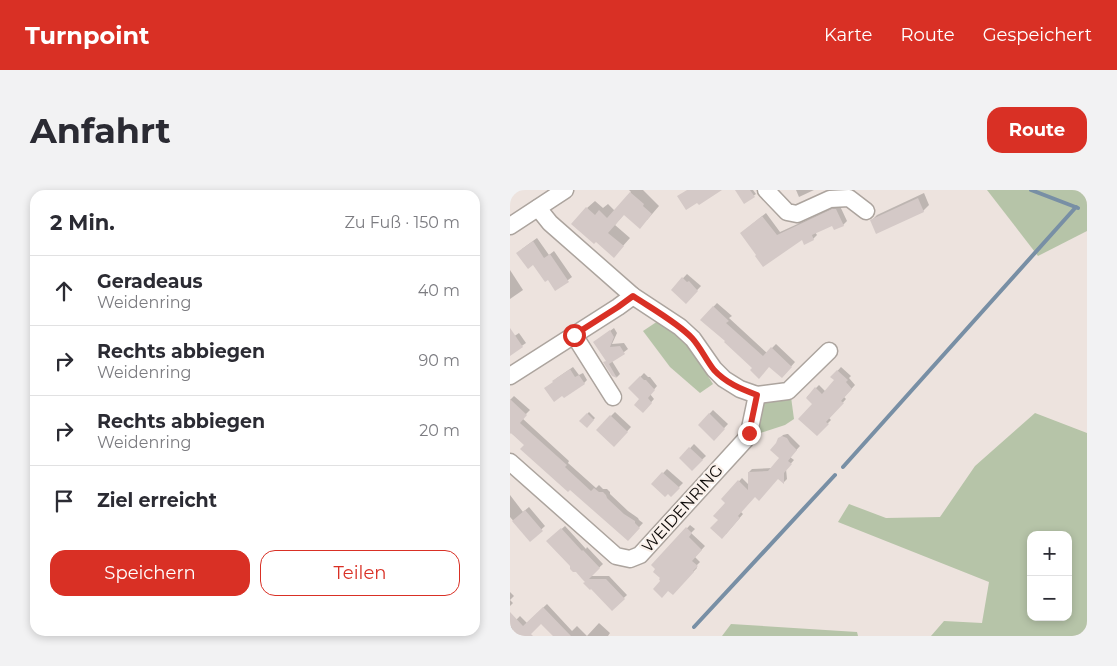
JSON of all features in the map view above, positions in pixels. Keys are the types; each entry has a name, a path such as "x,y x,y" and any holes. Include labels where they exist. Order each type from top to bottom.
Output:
{"street":[{"path":"510,226 565,190"},
{"path":"766,190 787,212 797,214 830,199 850,198 866,211"},
{"path":"538,208 550,223 633,296 680,327 693,338 714,369 724,379 740,389 757,395 788,391 829,351"},
{"path":"510,376 633,296"},
{"path":"574,335 613,398"},
{"name":"WEIDENRING","path":"510,462 616,556 630,560 640,555 745,440 749,433 757,395"}],"green space":[{"path":"987,190 1087,190 1087,231 1038,256"},
{"path":"658,321 688,345 713,384 700,393 670,367 643,331"},
{"path":"791,397 794,419 785,425 754,435 763,402"},
{"path":"1035,413 1087,433 1087,636 931,636 944,621 982,623 989,582 838,522 849,504 886,518 940,517 975,466"},
{"path":"731,624 857,632 858,636 722,636"}],"building":[{"path":"687,190 722,190 699,205 697,203 686,210 677,196"},
{"path":"735,190 750,190 755,197 744,204"},
{"path":"630,192 652,214 640,229 624,215 608,233 624,246 614,258 571,224 586,207 595,215 599,210 607,218"},
{"path":"918,198 924,212 876,234 870,220"},
{"path":"832,209 836,209 844,226 834,230 832,226 812,235 814,240 804,245 802,240 763,267 740,233 762,216 777,235"},
{"path":"533,241 544,258 550,254 569,282 555,291 548,280 545,282 533,265 528,269 516,253"},
{"path":"682,277 687,282 689,281 698,291 686,304 671,290"},
{"path":"713,306 729,321 726,323 763,356 771,347 792,367 782,378 769,367 759,379 750,370 752,368 725,341 700,320"},
{"path":"510,328 523,347 510,356"},
{"path":"610,330 614,337 610,347 620,346 625,354 609,364 617,378 612,376 603,362 606,361 593,342"},
{"path":"570,369 575,377 579,375 585,384 564,398 562,396 554,402 544,388"},
{"path":"837,370 848,380 846,382 852,389 841,401 844,403 826,422 829,424 817,436 798,419 812,404 806,398 815,387 822,394 834,380 830,377"},
{"path":"640,376 655,390 648,398 652,403 643,413 634,405 639,399 628,388"},
{"path":"510,399 527,415 520,423 567,465 565,467 591,491 594,488 599,492 603,492 624,514 635,521 640,528 628,541 570,490 568,492 520,449 524,445 510,434"},
{"path":"587,413 594,420 587,428 579,421"},
{"path":"709,413 725,429 714,441 698,425"},
{"path":"610,415 628,432 614,447 596,430"},
{"path":"782,436 787,438 797,450 788,461 792,464 784,473 784,484 778,479 759,501 755,497 738,516 740,518 722,539 710,528 718,520 713,516 725,503 721,499 738,480 748,490 748,472 768,471 779,458 770,450 778,438"},
{"path":"689,447 703,460 692,471 679,458"},
{"path":"662,472 680,488 671,497 668,494 665,497 651,484"},
{"path":"525,510 543,531 530,542 512,521"},
{"path":"686,527 692,533 689,537 702,550 692,561 698,566 673,595 668,591 662,598 653,589 660,581 660,578 653,572 655,569 651,565"},
{"path":"561,528 600,568 589,579 606,579 625,599 612,611 583,583 585,582 576,572 570,569 570,566 546,541"},
{"path":"543,607 571,636 553,636 541,624 531,634 533,636 512,636 510,633 510,612 523,626"}],"waterway":[{"path":"1031,190 1078,208"},
{"path":"843,467 1076,207"},
{"path":"694,627 835,475"}],"route":[{"path":"574,335 633,296 680,327 693,338 714,369 724,379 740,389 757,395 749,433"}]}
